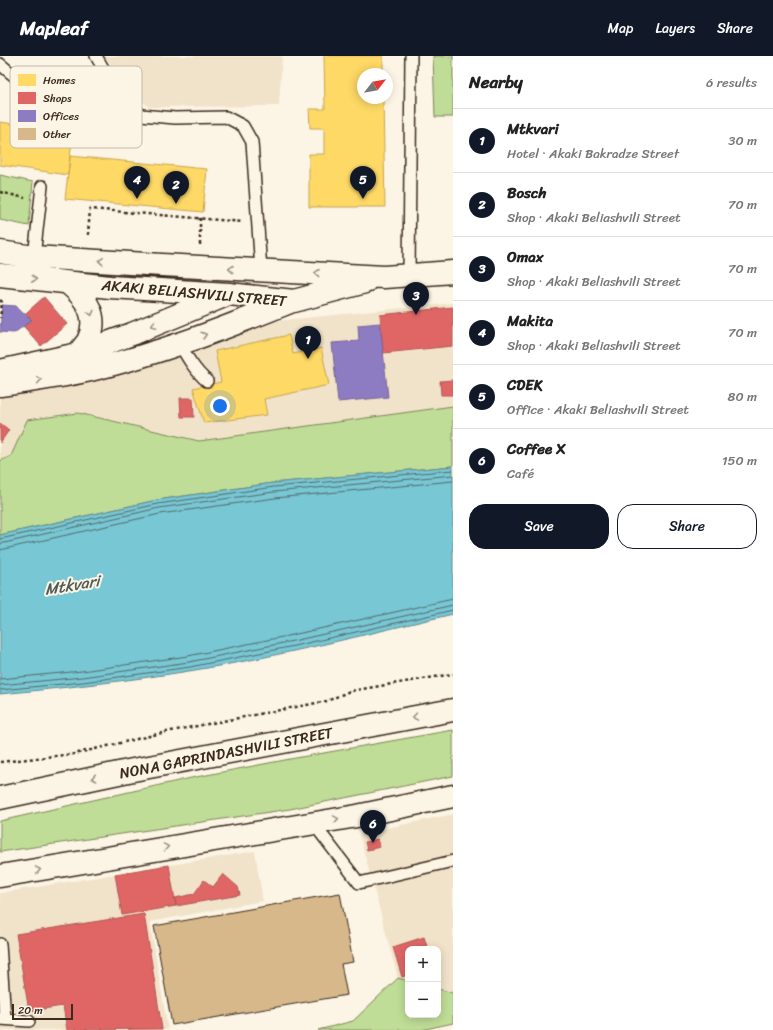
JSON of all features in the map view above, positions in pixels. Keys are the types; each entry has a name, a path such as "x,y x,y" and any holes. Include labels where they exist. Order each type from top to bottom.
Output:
{"main road":[{"name":"AKAKI BELIASHVILI STREET","path":"0,252 34,257 384,277 453,272"},
{"path":"0,371 78,354 132,334 229,294 266,271"},
{"name":"AKAKI BELIASHVILI STREET","path":"0,275 110,287 229,294 294,301 384,277"},
{"path":"68,282 80,292 88,303 92,316 92,328 88,341 78,354"},
{"path":"0,385 56,378 134,358 217,331 294,301"},
{"name":"NONA GAPRINDASHVILI STREET","path":"0,798 133,770 453,710"},
{"path":"0,876 357,816 453,796"}],"lane":[{"path":"96,56 102,66"},
{"path":"409,275 411,56"},
{"path":"0,64 10,72"},
{"path":"142,115 176,118 226,117 243,126 252,142 258,223 266,271"},
{"path":"34,257 42,186"},
{"path":"179,343 192,365 207,381"},
{"path":"313,823 359,883 453,861"},
{"path":"0,944 3,1019 29,1022"}],"path":[{"path":"0,192 40,202"},
{"path":"88,235 90,209 258,223"},
{"path":"200,218 200,246"},
{"path":"0,300 2,302 0,318"},
{"path":"0,762 74,754 166,732 327,701 350,691 453,674"}],"shaded area":[{"path":"104,56 282,56 279,106 149,107 142,101 142,66 111,66"},
{"path":"453,303 453,406 199,441 78,413 27,420 11,456 0,461 0,395 85,384 274,321"},
{"path":"453,814 453,993 441,990 441,946 405,946 405,980 398,978 359,834"},
{"path":"255,851 263,901 150,922 168,1030 0,1030 0,893"}],"green space":[{"path":"433,56 453,56 453,117 435,117"},
{"path":"0,175 33,182 29,226 0,220"},
{"path":"453,406 453,466 273,483 157,500 0,535 0,461 11,456 27,420 78,413 199,441"},
{"path":"453,730 453,776 290,809 0,852 0,821 191,778"},
{"path":"398,978 405,980 405,1018 441,1018 441,990 453,993 453,1023 421,1030 318,1030 353,1021"}],"water":[{"path":"453,466 453,614 322,645 256,659 166,675 0,694 0,535 157,500 273,483"}],"building: Homes":[{"path":"324,56 383,56 383,68 357,68 357,104 383,104 385,207 309,207 309,154 324,154 324,128 310,128 309,109 325,109"},
{"path":"0,122 10,123 10,148 71,148 68,175 0,165"},
{"path":"70,156 207,169 203,212 65,199"},
{"path":"289,335 293,354 321,348 329,385 264,399 267,415 204,423 193,388 221,382 215,351"}],"building: Shops":[{"path":"44,297 67,324 41,346 18,320"},
{"path":"453,307 453,346 383,353 380,315"},
{"path":"453,380 453,395 441,395 440,381"},
{"path":"180,398 193,398 194,417 181,417"},
{"path":"0,423 9,430 0,443"},
{"path":"378,839 380,847 367,850 365,842"},
{"path":"169,865 176,906 122,915 115,874"},
{"path":"223,874 238,887 240,895 176,906 175,898 194,894 204,880 213,887"},
{"path":"144,914 162,1029 67,1030 63,1006 29,1011 16,934"},
{"path":"424,937 427,946 405,946 405,976 402,977 393,947"}],"building: Offices":[{"path":"2,305 16,306 32,320 14,333 0,332"},
{"path":"380,323 388,397 338,402 332,343 359,341 358,325"}],"building: Other":[{"path":"340,893 353,962 341,964 347,995 172,1025 154,926"}],"place":[{"name":"Makita","path":"137,199"},
{"name":"CDEK","path":"363,199"},
{"name":"Bosch","path":"176,204"},
{"name":"Omax","path":"416,315"},
{"name":"Mtkvari","path":"308,359"},
{"name":"Coffee X","path":"373,843"}]}
